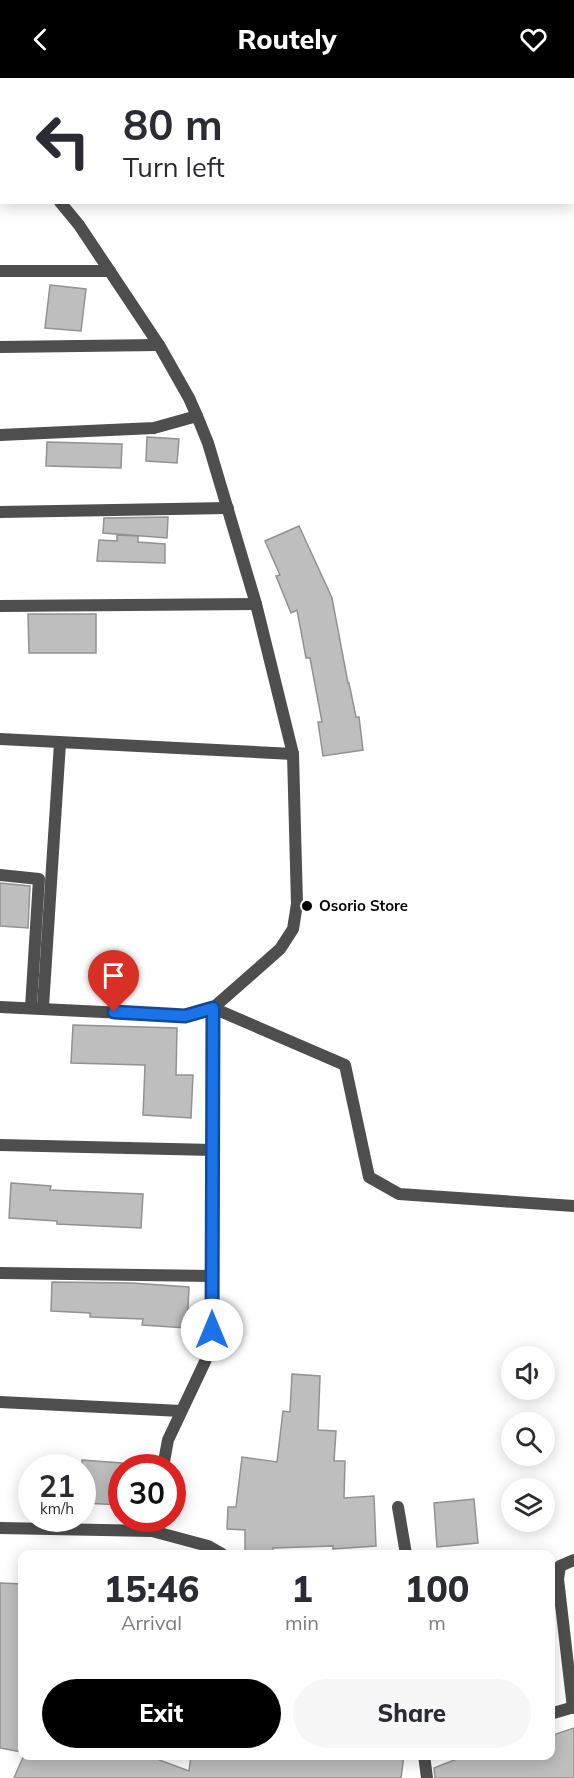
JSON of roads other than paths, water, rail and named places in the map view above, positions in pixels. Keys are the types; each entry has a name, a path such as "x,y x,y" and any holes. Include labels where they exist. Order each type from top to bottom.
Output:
{"street":[{"path":"0,1007 185,1016 213,1008 280,949 293,929 297,904 293,754 256,604 208,443 189,398 159,345 62,204"},
{"path":"0,271 110,271"},
{"path":"0,347 159,345"},
{"path":"0,435 154,428 196,416"},
{"path":"0,512 228,508"},
{"path":"0,606 256,604"},
{"path":"0,739 293,754"},
{"path":"37,1007 60,743"},
{"path":"0,875 39,879 37,1007"},
{"path":"165,1454 168,1440 212,1348 213,1008"},
{"path":"213,1008 345,1065 369,1177 399,1194 574,1206"},
{"path":"0,1145 213,1150"},
{"path":"0,1273 212,1276"},
{"path":"0,1402 181,1411"},
{"path":"398,1507 405,1550"},
{"path":"0,1528 108,1530"},
{"path":"156,1532 215,1550"},
{"path":"555,1713 573,1708 558,1579 560,1566 574,1560"},
{"path":"425,1760 427,1778"}],"place":[{"name":"Osorio Store","path":"307,906"}]}
